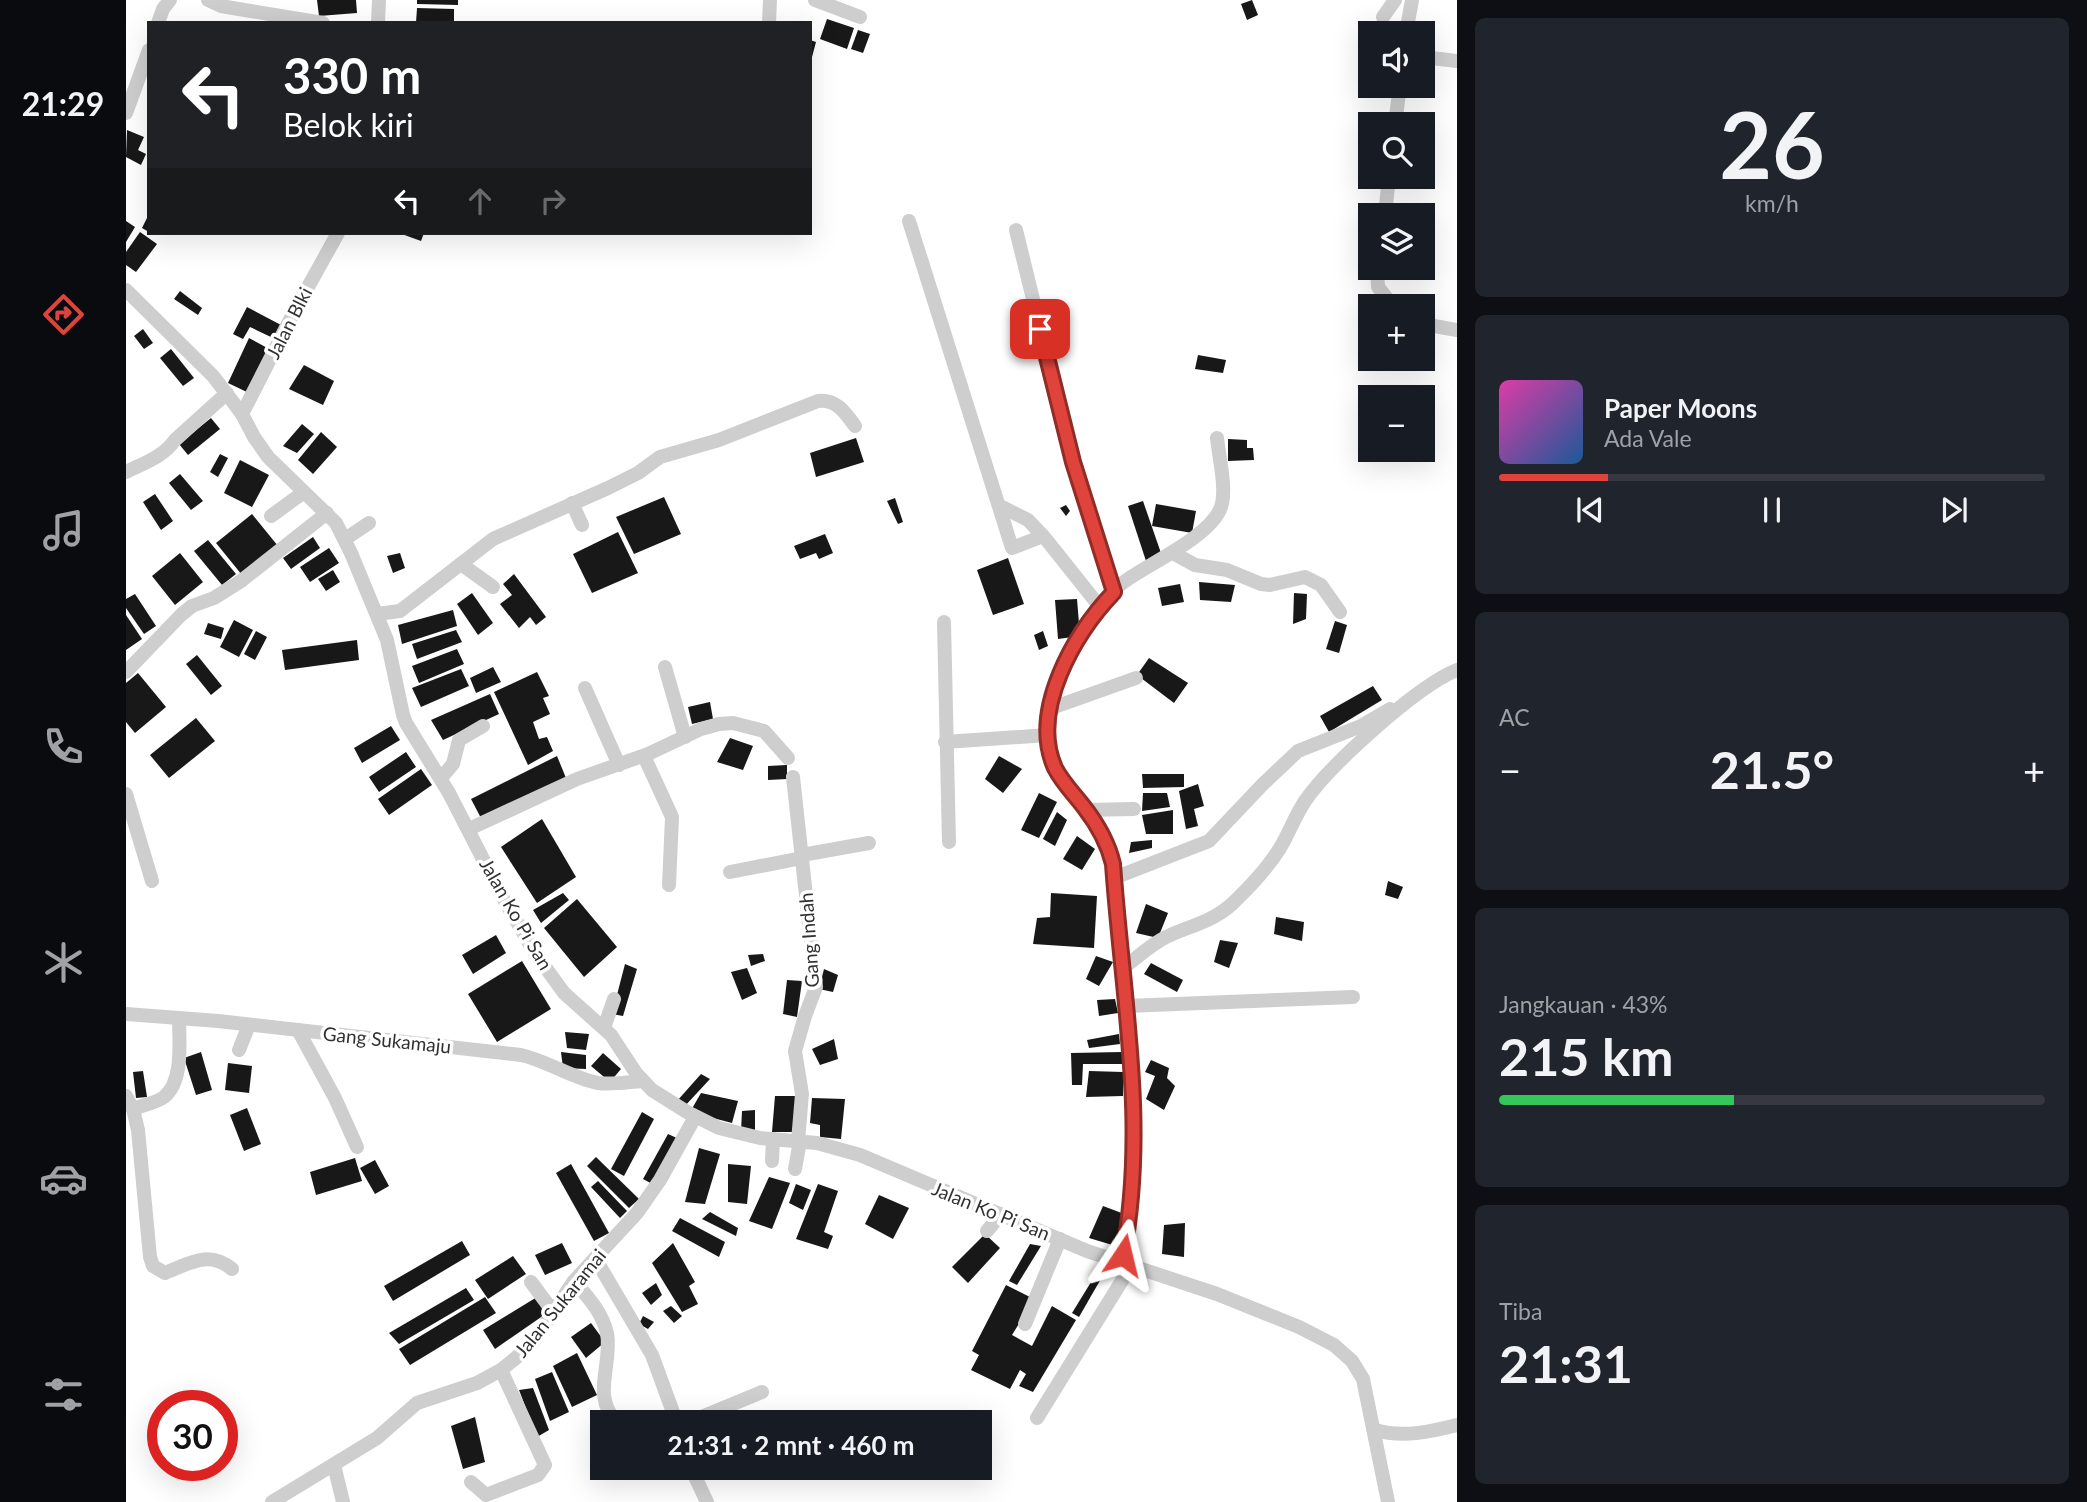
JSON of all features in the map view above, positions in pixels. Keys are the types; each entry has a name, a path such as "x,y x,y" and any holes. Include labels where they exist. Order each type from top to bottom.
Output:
{"street":[{"path":"159,21 170,0"},
{"path":"208,0 221,6 311,21"},
{"path":"378,21 379,0"},
{"path":"769,21 770,0"},
{"path":"815,0 860,17"},
{"path":"1383,17 1395,0"},
{"path":"1408,21 1412,0"},
{"path":"126,113 147,55"},
{"path":"1435,58 1457,61"},
{"path":"909,221 1012,548 1043,536"},
{"path":"1016,230 1073,462 1114,592"},
{"name":"Jalan Blki","path":"242,414 337,235"},
{"name":"Jalan Ko Pi San","path":"126,289 227,393 259,445 278,468 327,513 345,539 377,614 396,675 402,715 441,778 503,898 535,953 565,992 604,1028 642,1081 695,1117 738,1134 831,1146 878,1162 922,1183 1126,1265 1217,1294 1299,1327 1334,1345 1359,1369 1369,1399 1388,1502"},
{"path":"1435,326 1457,330"},
{"path":"126,472 159,457 227,393"},
{"path":"377,614 400,611 493,539 624,480 660,457 719,440 818,401 831,401 855,426"},
{"path":"1037,1418 1126,1265 1132,1173 1133,1090 1109,847 1055,768 1049,751 1049,709 1056,682 1068,657 1100,607 1135,575 1173,553 1221,509 1223,495 1217,438"},
{"path":"271,516 304,492"},
{"path":"572,503 582,525"},
{"path":"1000,506 1028,520 1100,607"},
{"path":"126,672 192,606 214,598 241,581 327,513"},
{"path":"345,539 369,523"},
{"path":"1173,553 1195,565 1227,570 1261,584 1270,585 1305,577 1321,585 1340,612"},
{"path":"461,564 493,587"},
{"path":"944,622 949,842"},
{"path":"665,667 685,737"},
{"path":"1114,878 1209,841 1298,751 1361,726 1457,670"},
{"path":"1049,709 1136,678"},
{"path":"1123,968 1156,943 1203,923 1231,904 1269,863 1314,790 1357,746 1408,702 1442,678"},
{"path":"585,688 619,765"},
{"path":"469,829 577,779 643,756 714,725 733,723 764,732 789,758"},
{"path":"441,778 453,764 459,740 483,726"},
{"path":"945,742 1048,735"},
{"path":"643,756 673,817 669,885"},
{"name":"Gang Indah","path":"793,777 816,987 795,1051 802,1094 795,1169"},
{"path":"126,794 152,881"},
{"path":"1086,810 1134,809"},
{"path":"730,872 869,843"},
{"path":"1126,1006 1353,997"},
{"path":"604,1028 614,999"},
{"name":"Gang Sukamaju","path":"126,1014 521,1055 600,1083 642,1081"},
{"path":"179,1018 173,1089 162,1099 129,1102 138,1130 150,1257 153,1266 165,1273 214,1258 232,1269"},
{"path":"239,1049 249,1025"},
{"path":"298,1030 335,1098 357,1147"},
{"name":"Jalan Sukaramai","path":"272,1502 377,1438 417,1403 465,1387 501,1370 533,1342 575,1281 648,1199 695,1117"},
{"path":"772,1161 773,1139"},
{"path":"988,1231 1001,1214"},
{"path":"1025,1324 1060,1239"},
{"path":"595,1258 652,1355 672,1410"},
{"path":"575,1281 598,1311 607,1332 608,1347 604,1372 608,1410"},
{"path":"531,1282 554,1313"},
{"path":"471,1482 486,1495 538,1475 545,1465 501,1370"},
{"path":"719,1410 762,1392"},
{"path":"1375,1430 1391,1435 1408,1435 1457,1425"},
{"path":"334,1465 343,1502"},
{"path":"697,1480 707,1502"}],"building":[{"path":"317,0 356,0 357,13 319,16"},
{"path":"417,0 458,0 458,5 417,4"},
{"path":"1252,0 1258,15 1247,20 1241,4"},
{"path":"417,8 454,9 454,21 416,21"},
{"path":"827,19 854,28 847,49 820,39"},
{"path":"858,30 870,34 863,53 851,49"},
{"path":"812,41 816,42 812,57"},
{"path":"127,130 144,137 138,150 146,154 141,165 126,157"},
{"path":"147,218 147,231 142,228"},
{"path":"126,221 135,227 126,242"},
{"path":"140,232 157,244 136,272 126,265 126,252"},
{"path":"404,235 423,235 421,241"},
{"path":"180,291 202,308 198,315 174,299"},
{"path":"247,307 281,325 273,338 250,327 243,339 233,334"},
{"path":"143,329 153,343 144,349 134,336"},
{"path":"249,338 271,350 251,394 228,383"},
{"path":"171,349 194,378 183,386 160,358"},
{"path":"1198,355 1226,360 1223,373 1195,369"},
{"path":"304,365 334,381 323,405 289,389"},
{"path":"211,418 220,429 188,455 179,444"},
{"path":"302,424 314,434 297,453 283,446"},
{"path":"321,432 337,447 313,474 298,460"},
{"path":"856,438 864,462 816,477 810,453"},
{"path":"1228,439 1247,440 1247,448 1253,448 1254,460 1228,461"},
{"path":"220,454 228,458 218,477 210,472"},
{"path":"240,460 269,475 252,507 224,493"},
{"path":"180,474 203,501 191,510 169,483"},
{"path":"155,494 173,521 161,530 143,502"},
{"path":"664,497 681,534 634,554 616,517"},
{"path":"895,498 903,522 898,524 887,501"},
{"path":"1143,501 1162,556 1146,561 1128,506"},
{"path":"1156,504 1196,511 1192,533 1152,526"},
{"path":"1066,505 1070,511 1066,516 1060,508"},
{"path":"252,514 278,546 242,575 216,543"},
{"path":"618,532 638,573 592,593 573,554"},
{"path":"825,534 833,553 819,559 816,553 800,559 794,546"},
{"path":"313,537 320,548 291,569 283,558"},
{"path":"208,540 236,574 222,585 194,551"},
{"path":"329,548 339,563 310,582 300,567"},
{"path":"180,553 203,582 175,605 152,576"},
{"path":"400,553 405,568 393,573 387,556"},
{"path":"1008,558 1024,604 993,615 977,570"},
{"path":"333,570 340,582 326,591 318,579"},
{"path":"514,574 546,617 536,625 530,617 519,628 500,604 512,595 503,584"},
{"path":"1199,582 1235,585 1231,602 1200,600"},
{"path":"1180,584 1184,602 1162,606 1158,588"},
{"path":"472,593 493,623 478,635 457,604"},
{"path":"1294,593 1307,594 1306,619 1293,624"},
{"path":"135,594 156,626 144,634 126,608 126,599"},
{"path":"1077,599 1080,636 1058,639 1055,600"},
{"path":"453,610 457,626 402,644 398,625"},
{"path":"126,615 142,639 126,650"},
{"path":"234,620 253,630 239,657 220,647"},
{"path":"1335,621 1347,625 1339,653 1326,649"},
{"path":"208,623 224,628 221,639 204,634"},
{"path":"456,630 462,642 417,659 412,644"},
{"path":"256,631 267,637 255,660 244,654"},
{"path":"1043,631 1048,646 1039,650 1034,635"},
{"path":"357,640 359,660 285,670 282,650"},
{"path":"457,649 464,664 419,683 412,666"},
{"path":"197,655 222,686 211,695 186,664"},
{"path":"1149,658 1188,683 1174,703 1137,675"},
{"path":"493,667 501,682 476,693 470,678"},
{"path":"461,669 469,686 421,707 412,688"},
{"path":"537,672 549,696 543,698 550,714 533,722 539,739 547,737 553,751 528,765 494,692"},
{"path":"138,673 166,707 135,733 126,722 126,683"},
{"path":"1373,686 1382,700 1329,732 1320,716"},
{"path":"490,694 499,714 443,740 431,720"},
{"path":"710,702 713,719 692,724 688,707"},
{"path":"196,718 215,741 169,778 150,755"},
{"path":"391,726 400,740 362,763 354,748"},
{"path":"730,738 753,746 743,770 717,762"},
{"path":"406,752 416,767 379,792 369,777"},
{"path":"557,756 566,778 482,820 471,799"},
{"path":"999,756 1022,769 1003,793 985,779"},
{"path":"787,765 787,779 768,780 768,766"},
{"path":"421,769 432,785 389,815 378,799"},
{"path":"1142,774 1184,774 1184,787 1143,788"},
{"path":"1198,784 1204,806 1194,809 1198,826 1186,829 1179,791"},
{"path":"1039,793 1057,802 1039,838 1021,830"},
{"path":"1143,793 1167,793 1170,807 1142,811"},
{"path":"1173,810 1173,834 1146,834 1142,815"},
{"path":"1057,812 1067,820 1055,846 1043,839"},
{"path":"542,819 576,877 537,903 501,847"},
{"path":"1077,836 1095,849 1082,870 1063,859"},
{"path":"1152,840 1152,848 1129,853 1131,842"},
{"path":"1388,881 1403,887 1398,899 1385,895"},
{"path":"563,893 569,900 541,923 533,910"},
{"path":"1051,893 1097,896 1094,948 1033,944 1037,918 1050,917"},
{"path":"577,899 617,947 584,977 544,928"},
{"path":"1146,904 1168,913 1158,938 1136,933"},
{"path":"1276,917 1304,922 1302,941 1274,934"},
{"path":"496,935 506,953 473,974 462,955"},
{"path":"1220,940 1238,943 1229,968 1214,962"},
{"path":"763,954 765,961 751,966 748,955"},
{"path":"1096,956 1113,962 1099,986 1086,979"},
{"path":"522,961 551,1009 497,1042 468,994"},
{"path":"1151,963 1183,980 1177,992 1144,974"},
{"path":"625,964 637,969 623,1016 612,1014"},
{"path":"747,968 757,993 742,1000 731,972"},
{"path":"824,969 838,975 833,992 819,989"},
{"path":"787,980 802,981 797,1017 783,1014"},
{"path":"1115,999 1118,1013 1099,1016 1097,1000"},
{"path":"565,1032 589,1034 586,1050 567,1048"},
{"path":"1119,1034 1120,1044 1089,1048 1087,1040"},
{"path":"834,1039 838,1059 820,1065 812,1049"},
{"path":"201,1052 212,1090 196,1095 184,1058"},
{"path":"561,1052 586,1055 586,1069 563,1068"},
{"path":"1122,1052 1122,1064 1083,1064 1082,1085 1072,1085 1071,1053"},
{"path":"603,1053 621,1069 610,1082 591,1066"},
{"path":"1151,1060 1169,1068 1167,1078 1175,1086 1164,1110 1146,1099 1155,1076 1145,1072"},
{"path":"228,1063 252,1066 249,1093 225,1090"},
{"path":"143,1071 147,1097 136,1098 133,1072"},
{"path":"1089,1071 1123,1072 1123,1096 1086,1097"},
{"path":"701,1074 710,1079 684,1107 677,1101"},
{"path":"701,1093 738,1101 732,1123 690,1112"},
{"path":"775,1096 798,1096 793,1132 772,1132"},
{"path":"812,1098 845,1099 841,1139 820,1137 820,1125 810,1123"},
{"path":"247,1108 261,1144 244,1151 230,1115"},
{"path":"755,1110 755,1131 741,1131 742,1111"},
{"path":"642,1112 654,1119 624,1176 611,1169"},
{"path":"668,1134 679,1139 654,1185 643,1179"},
{"path":"699,1148 720,1154 705,1204 685,1202"},
{"path":"596,1157 639,1199 629,1208 587,1166"},
{"path":"355,1158 362,1181 316,1195 310,1172"},
{"path":"375,1160 389,1186 375,1194 360,1168"},
{"path":"571,1164 609,1233 594,1241 556,1173"},
{"path":"728,1164 751,1166 747,1204 728,1202"},
{"path":"769,1177 790,1183 772,1229 749,1221"},
{"path":"598,1181 627,1211 620,1218 591,1187"},
{"path":"796,1184 811,1190 803,1210 789,1203"},
{"path":"818,1184 838,1191 824,1232 833,1236 828,1249 796,1239"},
{"path":"879,1195 909,1208 893,1239 865,1224"},
{"path":"1103,1206 1127,1215 1119,1247 1089,1238"},
{"path":"710,1212 738,1228 736,1236 702,1219"},
{"path":"680,1218 725,1242 719,1257 672,1231"},
{"path":"1185,1223 1184,1257 1162,1254 1164,1225"},
{"path":"985,1234 1000,1248 968,1283 952,1267"},
{"path":"462,1241 470,1255 393,1301 384,1286"},
{"path":"562,1243 572,1263 545,1275 535,1255"},
{"path":"673,1243 695,1282 689,1286 698,1304 682,1312 652,1263"},
{"path":"1030,1244 1041,1246 1017,1285 1009,1281"},
{"path":"513,1256 526,1274 488,1299 475,1280"},
{"path":"1096,1274 1102,1277 1079,1317 1072,1313"},
{"path":"656,1283 662,1295 651,1305 642,1293"},
{"path":"1006,1285 1034,1299 1012,1335 1032,1346 1052,1306 1076,1320 1033,1392 1019,1386 1026,1374 1020,1370 1010,1389 971,1370 979,1355 972,1351"},
{"path":"466,1288 474,1300 399,1344 389,1333"},
{"path":"485,1297 496,1313 410,1365 399,1349"},
{"path":"537,1297 547,1313 495,1349 483,1330"},
{"path":"671,1306 682,1316 674,1323 663,1311"},
{"path":"643,1316 654,1322 648,1329 639,1324"},
{"path":"591,1323 605,1342 586,1358 571,1337"},
{"path":"577,1353 597,1395 572,1407 553,1366"},
{"path":"552,1372 569,1412 550,1421 535,1379"},
{"path":"533,1388 549,1430 537,1437 519,1390"},
{"path":"475,1417 485,1462 463,1469 451,1426"}],"route":[{"path":"1040,329 1073,462 1114,592 1074,645 1056,682 1049,709 1047,738 1055,768 1100,831 1109,847 1113,864 1133,1090 1130,1214 1123,1255"}]}
